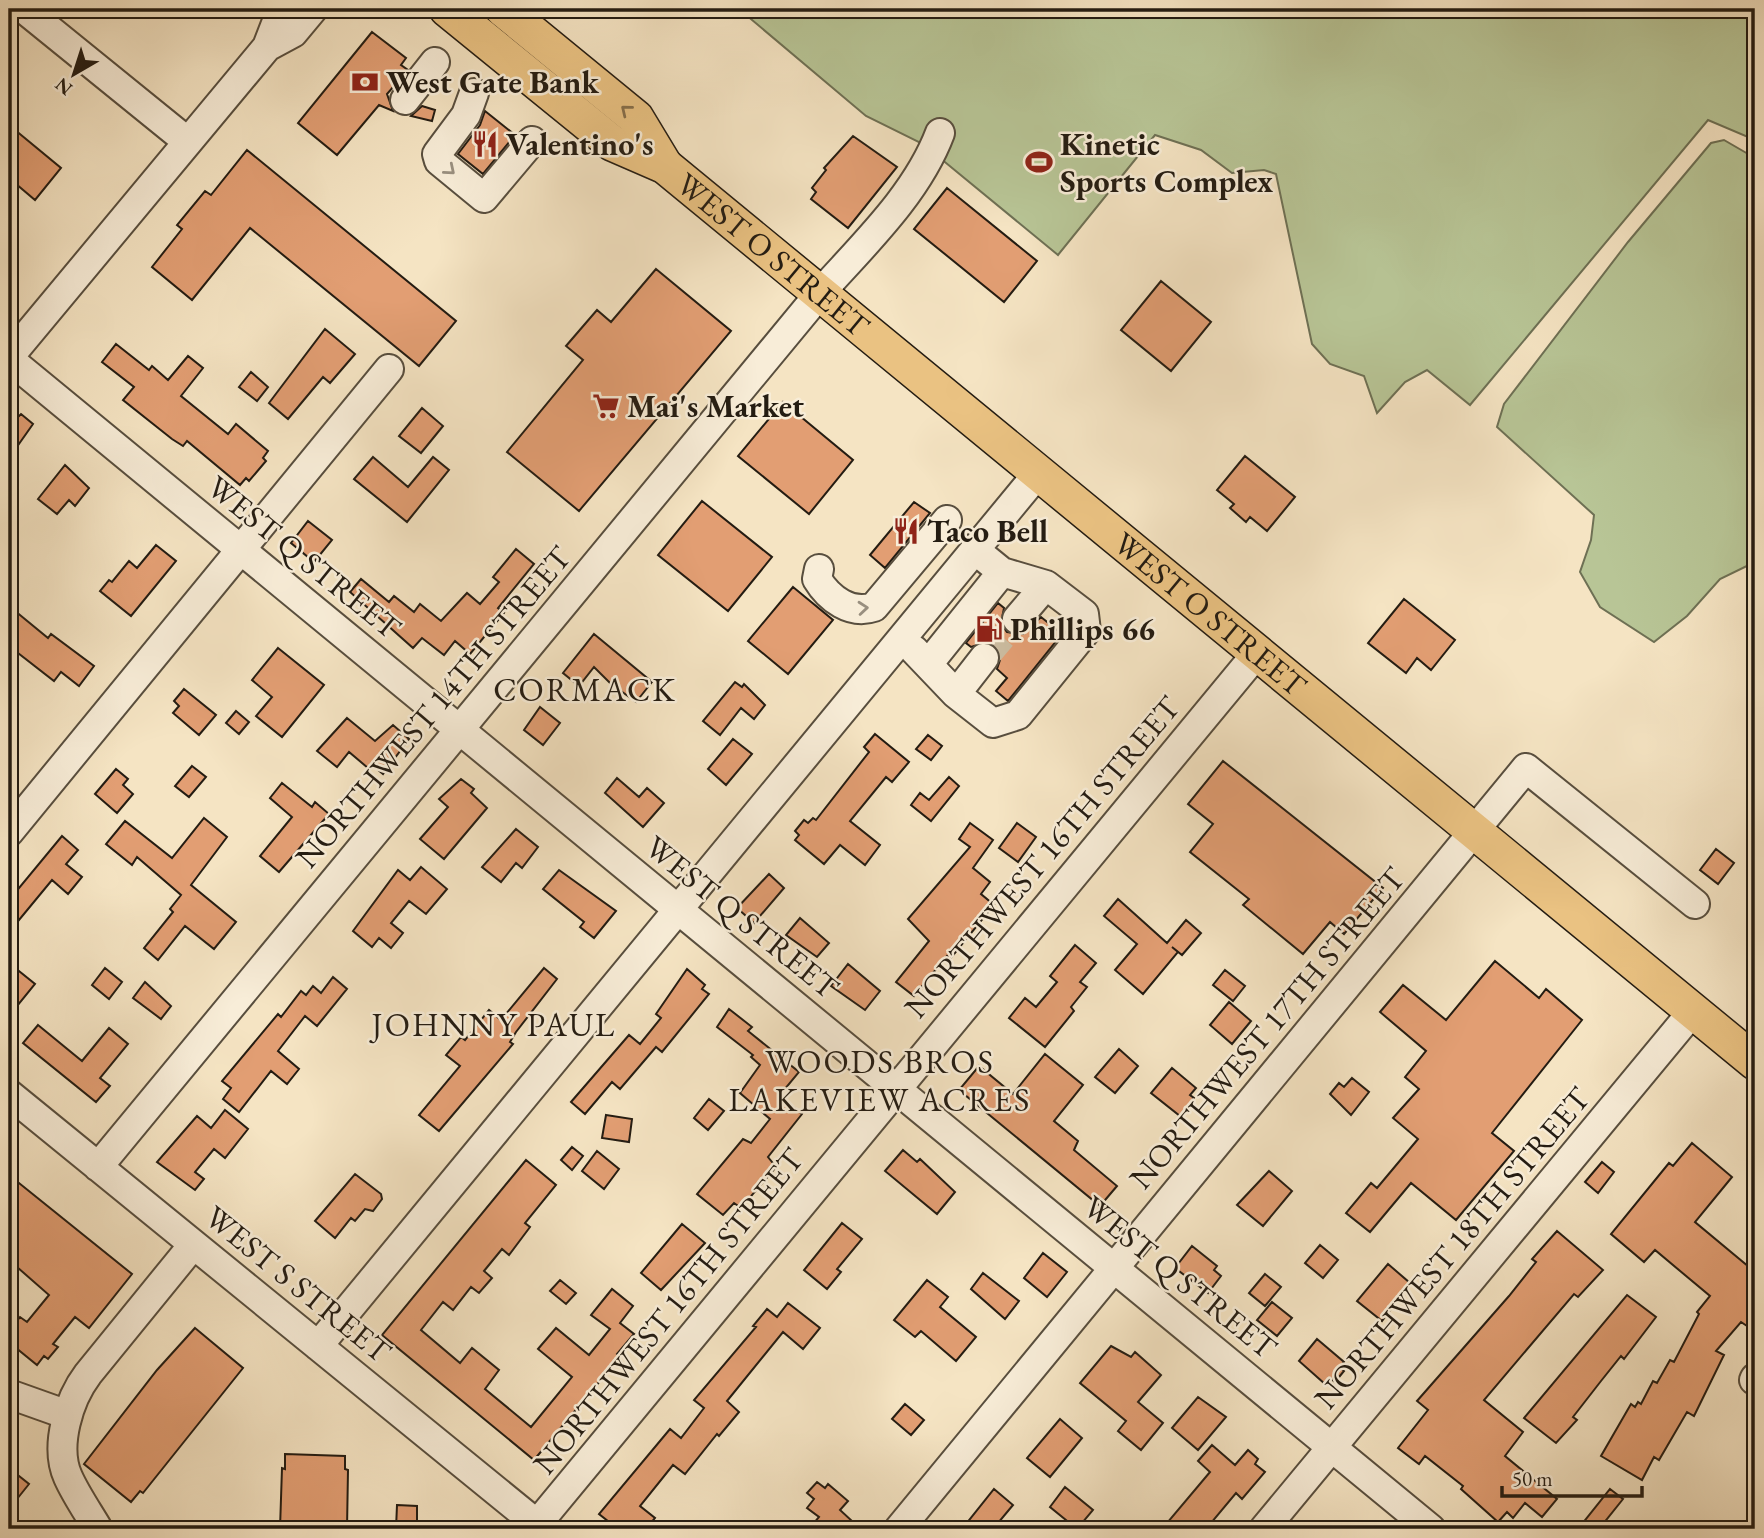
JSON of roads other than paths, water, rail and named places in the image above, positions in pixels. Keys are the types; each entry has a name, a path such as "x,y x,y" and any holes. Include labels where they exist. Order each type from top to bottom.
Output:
{"main road":[{"name":"WEST O STREET","path":"447,9 612,143 665,166 1755,1062"},
{"name":"WEST O STREET","path":"503,9 636,118 665,166"}],"street":[{"path":"24,9 188,142"},
{"path":"9,358 267,47 277,21 287,9"},
{"path":"267,47 293,33 313,9"},
{"path":"405,100 435,62"},
{"path":"474,93 466,114 437,154 439,161 484,198 532,141"},
{"name":"NORTHWEST 14TH STREET","path":"98,1167 821,292 916,181 933,155 940,133"},
{"name":"WEST Q STREET","path":"9,358 1431,1529"},
{"path":"9,832 389,369"},
{"path":"318,1346 1039,472"},
{"path":"819,569 817,579 821,586 848,608 865,610 874,607 947,520"},
{"path":"901,640 993,723 1018,715 1086,632 1084,614 975,550"},
{"path":"1010,613 1025,579"},
{"path":"943,679 1025,579"},
{"name":"NORTHWEST 16TH STREET","path":"538,1528 896,1089 1258,652"},
{"path":"943,679 978,653"},
{"name":"NORTHWEST 17TH STREET","path":"899,1529 1526,768 1695,904"},
{"name":"NORTHWEST 18TH STREET","path":"1264,1529 1693,1011"},
{"name":"WEST S STREET","path":"9,1094 538,1528"},
{"path":"98,1529 67,1475 65,1438 74,1396 88,1374 193,1245"},
{"path":"9,1394 68,1415"}],"tunnel":[{"path":"984,658 1017,619"}],"place":[{"name":"West Gate Bank","path":"365,82"},
{"name":"Valentino's","path":"485,144"},
{"name":"Kinetic Sports Complex","path":"1039,162"},
{"name":"Mai's Market","path":"606,406"},
{"name":"Taco Bell","path":"906,531"},
{"name":"Phillips 66","path":"989,629"}],"district":[{"name":"CORMACK","path":"585,689"},
{"name":"JOHNNY PAUL","path":"494,1024"},
{"name":"WOODS BROS LAKEVIEW ACRES","path":"880,1080"}]}
